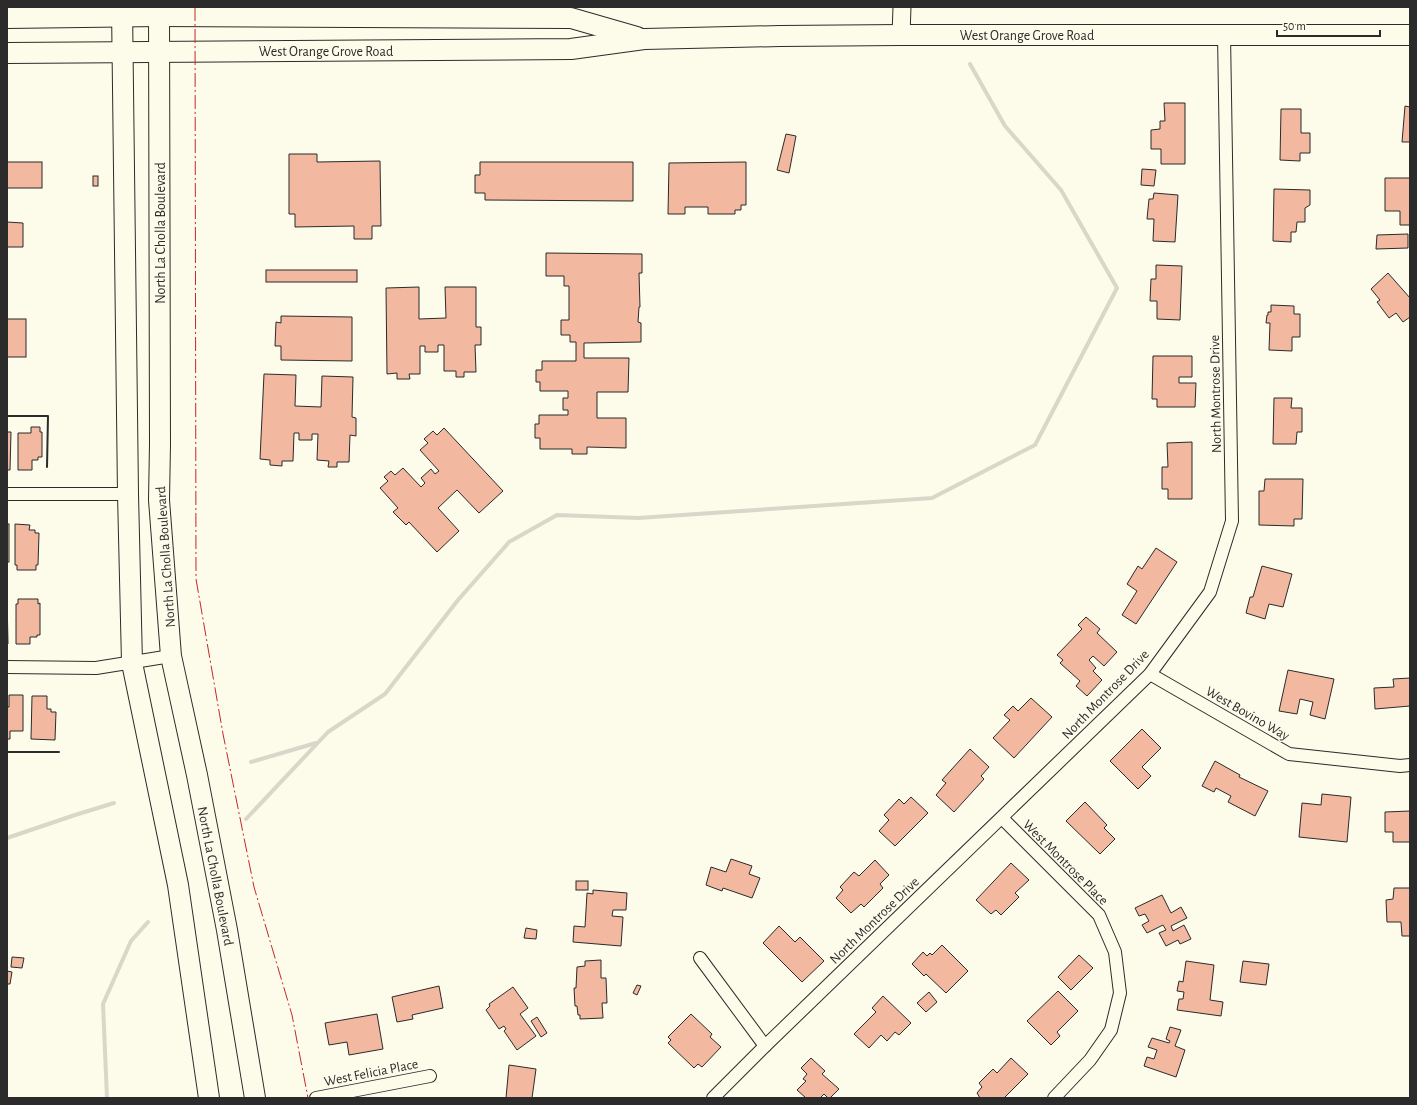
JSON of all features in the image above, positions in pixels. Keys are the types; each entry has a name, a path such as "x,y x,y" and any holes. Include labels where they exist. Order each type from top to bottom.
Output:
{"main road":[{"name":"West Orange Grove Road","path":"7,18 122,12 159,12 571,18 644,39"},
{"path":"122,12 128,494 132,662 178,885 209,1098"},
{"name":"North La Cholla Boulevard","path":"159,12 159,500 171,656 197,775 227,930 255,1098"},
{"name":"West Orange Grove Road","path":"7,53 571,48 644,39 902,35 1410,35"}],"street":[{"path":"902,7 902,35"},
{"name":"North Montrose Drive","path":"713,1098 1150,674 1210,592 1232,521 1224,35"},
{"path":"7,494 128,494"},
{"path":"7,668 96,668 171,656"},
{"name":"West Bovino Way","path":"1150,674 1289,754 1400,766 1410,765"},
{"name":"West Montrose Place","path":"1002,818 1099,915 1115,952 1120,993 1111,1030 1090,1060 1054,1098"},
{"path":"700,958 765,1046"},
{"name":"West Felicia Place","path":"316,1098 430,1076"}],"building":[{"path":"1164,103 1185,103 1185,164 1161,164 1161,149 1151,149 1151,130 1160,129 1160,121 1165,121"},
{"path":"1405,106 1410,107 1410,142 1402,142"},
{"path":"1281,109 1301,109 1301,133 1310,133 1310,153 1300,153 1300,161 1280,160"},
{"path":"786,134 796,136 789,173 777,170"},
{"path":"289,154 317,154 317,162 380,161 381,226 372,226 372,239 354,239 354,226 295,227 295,214 289,214"},
{"path":"7,162 42,162 42,188 7,188"},
{"path":"480,162 633,162 633,201 485,200 485,193 475,193 475,175 480,175"},
{"path":"746,162 746,205 741,205 741,210 735,210 735,214 708,214 708,207 685,207 685,214 668,214 669,163"},
{"path":"1142,169 1156,170 1154,186 1141,185"},
{"path":"93,176 98,176 98,186 93,186"},
{"path":"1385,178 1410,178 1410,225 1400,225 1400,211 1385,211"},
{"path":"1274,189 1310,190 1310,205 1305,208 1305,222 1297,222 1296,232 1291,232 1291,242 1273,241"},
{"path":"1154,193 1178,195 1175,242 1153,241 1154,219 1147,219 1149,199 1153,199"},
{"path":"7,222 23,223 23,247 7,247"},
{"path":"1408,234 1408,248 1376,249 1377,235"},
{"path":"546,253 642,254 642,273 639,273 640,307 638,322 641,323 641,342 584,343 584,358 629,358 628,392 597,392 597,418 626,418 626,448 587,447 587,454 572,454 572,449 540,449 540,438 535,438 535,424 539,424 539,415 568,415 568,410 563,410 563,398 568,398 568,391 540,391 540,382 536,382 536,370 542,370 542,361 576,361 576,342 570,342 570,335 561,335 561,320 569,320 569,286 564,286 564,276 546,276"},
{"path":"1156,265 1182,266 1180,320 1157,319 1157,301 1150,301 1151,279 1156,279"},
{"path":"266,270 357,270 357,282 266,282"},
{"path":"1388,273 1410,298 1410,317 1403,322 1396,313 1389,318 1377,302 1380,300 1371,289"},
{"path":"419,287 419,319 446,318 445,287 476,287 476,327 481,327 481,345 475,345 476,372 464,372 464,377 456,377 456,371 444,371 444,345 438,345 438,352 425,352 425,346 420,346 420,374 409,374 410,379 397,379 397,373 387,374 386,288"},
{"path":"1271,305 1294,306 1294,314 1300,314 1300,337 1292,337 1292,351 1269,350 1270,323 1266,323 1268,312 1271,312"},
{"path":"281,316 352,317 352,361 281,360 281,346 275,346 276,322 281,323"},
{"path":"7,319 26,319 26,357 7,357"},
{"path":"1153,356 1192,356 1192,377 1179,377 1179,383 1196,383 1195,407 1157,407 1157,399 1152,399"},
{"path":"264,374 296,375 295,406 321,407 322,376 353,377 352,417 356,418 356,436 350,435 349,462 337,462 337,467 328,467 329,461 317,460 318,434 312,434 312,440 299,440 299,433 294,433 293,461 282,461 282,466 270,465 270,460 260,459"},
{"path":"1274,398 1292,398 1291,408 1302,408 1302,432 1297,432 1296,444 1273,444"},
{"path":"31,427 40,427 40,432 42,432 42,457 38,457 38,460 32,460 32,470 18,470 18,433 31,433"},
{"path":"444,428 503,491 479,513 457,490 438,508 459,531 437,552 409,522 406,525 393,512 398,508 380,488 388,481 384,477 391,471 395,475 403,468 421,487 425,483 421,478 431,469 435,474 439,471 420,450 428,443 424,439 433,431 437,435"},
{"path":"7,432 11,432 10,470 7,470"},
{"path":"1192,442 1192,499 1168,499 1168,489 1162,489 1162,467 1168,467 1167,443"},
{"path":"1265,479 1303,479 1302,519 1294,519 1294,526 1259,525 1259,491 1264,491"},
{"path":"7,524 9,524 9,562 7,562"},
{"path":"15,524 30,525 29,530 35,530 35,533 39,533 38,565 36,565 36,570 17,570 17,565 15,565"},
{"path":"1156,548 1177,562 1136,624 1122,615 1137,591 1127,584 1138,566 1142,569"},
{"path":"1262,566 1292,574 1283,607 1269,604 1265,619 1246,613 1250,597 1253,597"},
{"path":"7,597 8,644 7,644"},
{"path":"18,599 38,599 38,604 40,603 40,635 37,635 37,637 30,637 30,644 16,644 16,604 18,604"},
{"path":"1086,617 1100,629 1097,633 1117,652 1104,666 1093,656 1089,660 1096,668 1093,671 1102,680 1087,696 1076,686 1080,681 1060,663 1063,660 1057,655 1082,629 1078,625"},
{"path":"1288,670 1334,679 1325,719 1310,715 1313,702 1300,699 1297,714 1279,711"},
{"path":"1410,678 1410,706 1375,709 1374,688 1394,687 1393,679"},
{"path":"9,695 23,695 23,731 10,731 10,739 7,739 7,707 9,707"},
{"path":"32,696 47,696 47,709 51,709 51,712 56,712 55,740 31,739"},
{"path":"1031,698 1052,717 1014,758 993,738 1010,720 1004,715 1013,706 1018,711"},
{"path":"1142,729 1161,748 1142,767 1151,776 1138,789 1110,761"},
{"path":"970,749 989,767 981,776 984,779 954,812 936,795 946,783 942,780"},
{"path":"1215,761 1240,775 1239,777 1268,791 1255,816 1228,802 1231,796 1216,788 1214,792 1202,786"},
{"path":"1322,794 1351,797 1347,842 1299,837 1302,803 1321,805"},
{"path":"911,797 928,813 895,846 879,831 889,820 884,815 899,799 904,804"},
{"path":"1085,802 1107,825 1104,828 1115,839 1100,854 1066,821"},
{"path":"1410,811 1410,842 1393,842 1393,832 1385,832 1385,812"},
{"path":"731,859 752,866 749,874 760,878 752,898 723,888 722,891 706,885 711,867 726,872"},
{"path":"875,860 889,875 880,884 883,888 864,907 861,904 851,913 836,898 843,890 840,887 854,872 859,876"},
{"path":"1011,863 1029,880 1015,893 1019,897 1001,915 996,910 991,914 976,900"},
{"path":"576,881 588,881 588,890 576,890"},
{"path":"1394,888 1410,888 1410,936 1402,936 1401,922 1387,922 1386,900 1393,899"},
{"path":"593,890 627,893 626,910 613,910 612,916 623,917 621,946 573,942 574,926 585,927 587,893 593,894"},
{"path":"1162,895 1171,913 1181,907 1187,918 1171,926 1173,931 1184,925 1191,939 1180,944 1178,940 1166,946 1159,933 1166,930 1163,925 1147,933 1142,925 1149,921 1145,914 1139,916 1135,908"},
{"path":"779,926 795,942 800,937 824,961 802,982 763,943"},
{"path":"526,928 537,930 536,939 524,938"},
{"path":"942,945 968,971 946,993 926,974 924,976 912,964 923,952 927,956 930,953 932,955"},
{"path":"1079,955 1093,968 1071,990 1058,977"},
{"path":"12,957 24,958 22,968 11,967"},
{"path":"601,960 601,978 606,978 607,1003 602,1003 603,1018 580,1019 577,1006 575,1006 574,988 576,988 577,967 585,966 585,961"},
{"path":"1186,961 1214,965 1210,1000 1223,1002 1221,1016 1177,1010 1179,999 1183,999 1184,992 1177,991 1179,981 1183,982"},
{"path":"1243,961 1269,964 1266,985 1240,982"},
{"path":"7,971 12,972 10,984 7,984"},
{"path":"637,985 641,986 637,995 633,993"},
{"path":"439,986 443,1008 412,1015 413,1019 397,1022 392,997"},
{"path":"513,987 528,1008 520,1014 536,1036 517,1050 504,1031 506,1029 504,1026 499,1029 486,1010 490,1006 489,1004"},
{"path":"1058,991 1078,1011 1057,1032 1060,1036 1051,1045 1027,1021"},
{"path":"929,992 937,1002 926,1012 917,1003"},
{"path":"883,996 911,1023 899,1035 895,1032 887,1041 881,1035 869,1048 854,1034 876,1012 872,1008"},
{"path":"377,1014 383,1049 349,1055 347,1042 329,1045 325,1023"},
{"path":"691,1014 712,1034 710,1037 721,1047 702,1067 698,1064 694,1068 668,1043 671,1040 668,1037"},
{"path":"537,1017 547,1033 541,1037 531,1021"},
{"path":"1170,1027 1181,1030 1175,1046 1185,1050 1176,1077 1144,1066 1147,1057 1154,1059 1157,1050 1148,1047 1152,1038 1169,1043 1170,1041 1166,1039"},
{"path":"811,1058 825,1071 822,1074 839,1089 830,1098 824,1094 820,1098 806,1098 797,1090 806,1081 803,1079 807,1074 801,1068"},
{"path":"1011,1058 1028,1074 1004,1098 980,1098 977,1093 982,1087 979,1083 993,1069 997,1073"},
{"path":"509,1065 536,1069 532,1098 506,1098"}],"waterway":[{"path":"246,819 328,732 385,694 458,600 509,542 557,515 638,518 932,498 1035,445 1117,288 1061,190 1005,126 970,64"},
{"path":"251,762 316,743"},
{"path":"7,838 114,803"},
{"path":"107,1098 103,1004 131,941 148,922"}],"wall":[{"path":"7,416 48,416 47,467"},
{"path":"7,752 59,752"}],"power":[{"path":"195,7 196,579 223,734 254,887 292,1015 308,1098"}]}
